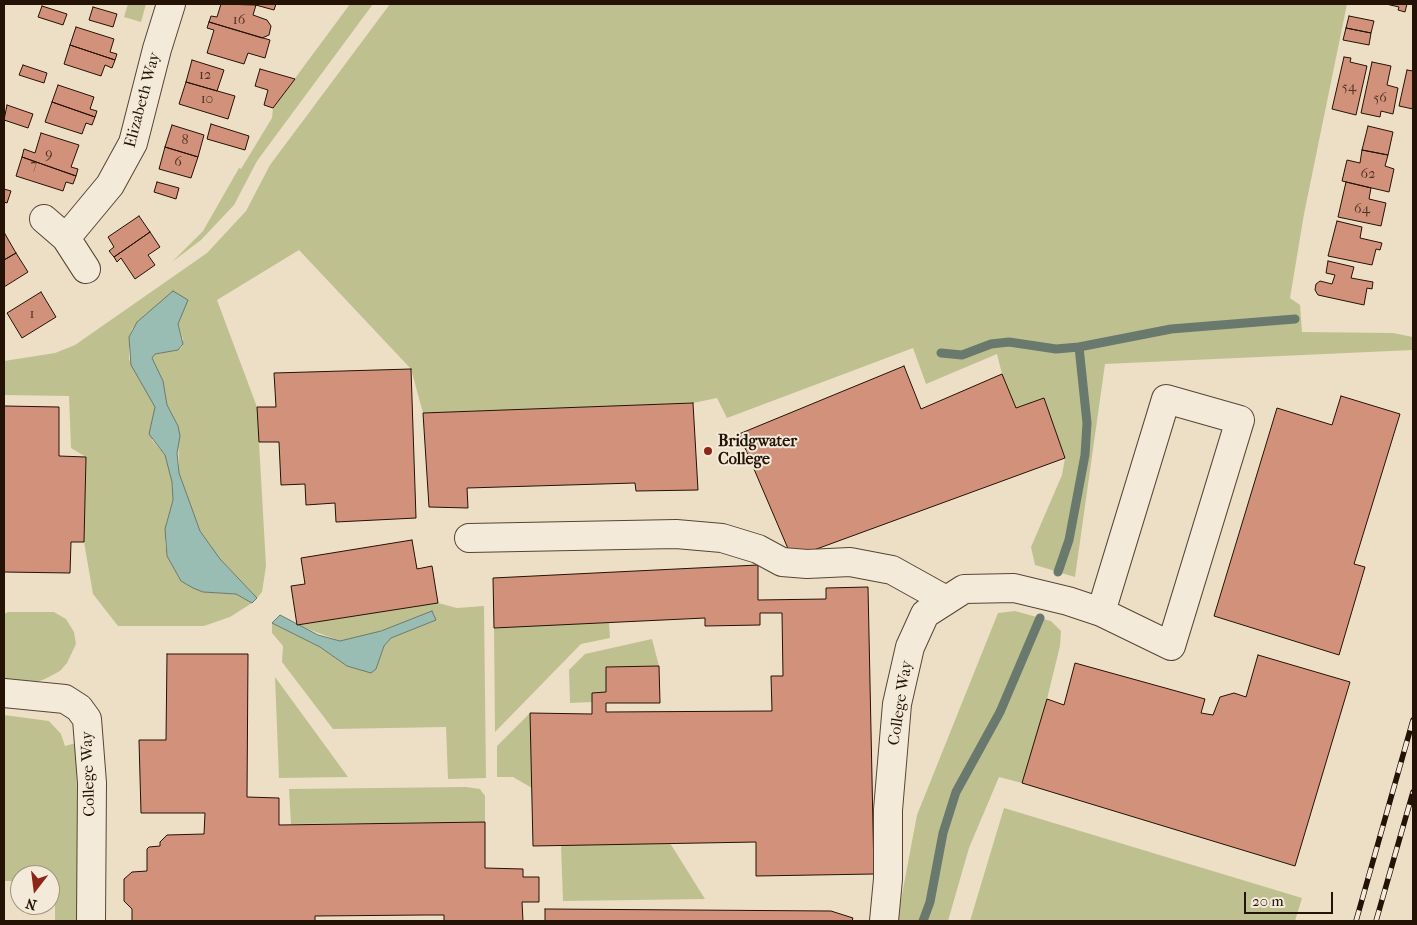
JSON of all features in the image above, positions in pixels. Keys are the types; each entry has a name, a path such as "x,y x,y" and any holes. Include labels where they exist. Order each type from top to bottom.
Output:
{"street":[{"name":"Elizabeth Way","path":"66,238 110,184 133,143 157,49 171,4"},
{"path":"44,219 66,238 86,269"},
{"name":"College Way","path":"884,921 888,879 888,810 897,704 910,647 925,614 964,588 1014,588 1068,601 1101,612 1172,646 1240,420 1166,399 1101,612"},
{"path":"468,538 676,534 722,538 758,549 782,562 807,564 850,562 892,570 946,600"},
{"name":"College Way","path":"4,693 65,699 79,708 87,719 92,784 91,921"}],"green space":[{"path":"128,4 146,4 141,22 124,17"},
{"path":"350,4 373,4 257,161 234,205 201,240 172,262 203,231 239,168 241,169 272,118 273,108"},
{"path":"390,4 1347,4 1304,214 1290,298 1300,305 1302,332 1393,333 1413,337 1413,350 1105,364 1075,577 1035,565 1031,547 1062,475 1065,458 1044,398 1016,408 1002,374 997,354 926,384 913,348 727,418 717,398 693,403 423,413 411,369 299,250 217,300 257,407 266,566 262,592 257,598 220,559 200,531 179,473 178,426 167,405 163,381 152,358 155,354 178,350 182,347 183,339 178,324 181,314 146,314 132,329 129,337 129,359 155,407 152,440 165,455 172,482 173,500 167,520 165,542 167,556 181,581 203,592 236,594 252,603 230,617 204,626 118,626 93,594 84,542 86,457 71,448 69,396 4,395 4,361 55,353 75,345 207,253 246,211 270,165"},
{"path":"438,603 457,608 484,606 486,778 448,779 446,727 333,729 282,662 283,646 272,633 272,623 320,647 347,666 376,669 384,646 391,638 435,620 432,612 358,639 340,641 297,625"},
{"path":"1015,611 1051,621 1061,631 1060,646 1047,699 1022,783 999,777 969,848 948,921 897,921 917,815 998,613"},
{"path":"8,612 54,612 66,619 74,632 76,644 67,663 60,671 36,682 4,680 4,614"},
{"path":"609,622 610,638 581,644 495,732 494,628"},
{"path":"652,639 659,666 606,667 606,692 592,693 592,702 570,703 569,670 585,654"},
{"path":"275,677 348,777 279,778"},
{"path":"530,713 532,788 513,777 497,777 497,746"},
{"path":"4,715 49,721 61,734 65,746 76,743 79,921 55,921 55,915 60,915 60,865 10,865 10,881 4,881"},
{"path":"466,787 480,789 485,796 485,822 291,824 289,789"},
{"path":"1004,808 1302,898 1295,921 970,921"},
{"path":"670,843 705,899 563,901 561,845"}],"water":[{"path":"173,291 188,300 178,324 183,344 178,350 155,354 152,358 163,381 167,405 178,426 180,436 177,453 179,473 200,531 220,559 257,598 252,603 236,594 203,592 193,588 181,581 167,556 165,529 173,500 172,482 165,455 149,434 155,407 131,365 129,337 137,322"},
{"path":"432,611 436,620 391,638 384,646 376,669 371,673 347,666 320,647 272,623 280,615 318,635 340,641 381,631"}],"building":[{"path":"221,4 256,5 253,15 267,20 271,26 269,35 262,38 209,22 211,16 217,17"},
{"path":"252,4 276,4 274,10"},
{"path":"1386,4 1407,4 1405,12 1398,10 1399,7"},
{"path":"42,6 67,14 63,25 38,17"},
{"path":"93,7 117,14 113,27 89,20"},
{"path":"1349,16 1374,21 1371,33 1346,28"},
{"path":"209,22 270,40 265,58 248,53 244,64 207,53 214,30 207,28"},
{"path":"76,27 114,39 110,52 117,54 115,60 70,45"},
{"path":"1346,28 1371,33 1369,45 1343,40"},
{"path":"70,45 115,60 112,68 105,65 101,76 64,64"},
{"path":"1344,57 1351,58 1350,62 1367,66 1356,115 1332,109"},
{"path":"192,60 224,70 217,91 186,82"},
{"path":"1372,62 1391,66 1387,85 1398,88 1393,114 1381,111 1380,117 1361,113"},
{"path":"23,65 47,73 44,83 19,75"},
{"path":"260,69 295,79 273,108 264,105 268,90 255,86"},
{"path":"1407,70 1413,71 1413,109 1399,106"},
{"path":"186,82 235,96 228,119 179,104"},
{"path":"58,85 94,97 90,109 97,111 95,117 52,102"},
{"path":"52,102 95,117 92,125 86,123 82,134 45,122"},
{"path":"7,105 33,114 28,128 4,120"},
{"path":"211,124 249,136 245,150 207,139"},
{"path":"172,125 204,135 198,157 165,147"},
{"path":"1368,126 1393,132 1388,155 1362,150"},
{"path":"41,133 79,145 71,167 78,169 76,176 22,157 24,149 35,153"},
{"path":"165,147 198,157 191,178 159,169"},
{"path":"1362,150 1388,155 1385,166 1394,169 1389,192 1342,181 1347,160 1360,163"},
{"path":"22,157 76,176 73,184 66,182 63,191 16,176"},
{"path":"157,182 179,188 176,199 154,192"},
{"path":"1346,182 1371,188 1369,199 1386,203 1381,226 1338,217"},
{"path":"4,189 11,191 7,203 4,202"},
{"path":"139,216 150,232 114,257 109,251 114,247 108,237"},
{"path":"1337,221 1362,227 1360,238 1382,243 1380,250 1376,249 1372,265 1328,256"},
{"path":"150,232 160,247 148,255 155,265 135,279 121,258 117,262 114,257"},
{"path":"4,235 16,253 4,260"},
{"path":"16,253 28,272 4,287 4,260"},
{"path":"1328,261 1354,267 1351,278 1373,282 1372,289 1367,288 1364,305 1318,295 1315,290 1316,284 1320,281 1332,284 1335,275 1326,273"},
{"path":"41,292 56,317 22,338 7,313"},
{"path":"904,366 921,409 1002,374 1016,408 1044,398 1065,458 792,558 739,434"},
{"path":"411,369 416,518 336,522 335,503 306,505 305,484 281,485 279,442 259,442 257,407 276,407 274,373"},
{"path":"1341,396 1400,414 1354,564 1365,567 1339,655 1214,616 1277,408 1332,425"},
{"path":"693,403 698,490 636,491 635,483 467,488 468,508 429,507 423,413"},
{"path":"4,406 59,407 59,456 86,457 84,542 71,542 70,573 4,572"},
{"path":"412,540 417,569 432,566 438,603 297,625 291,586 305,584 301,558"},
{"path":"758,565 758,600 826,599 826,588 868,587 874,874 756,876 756,842 533,846 530,713 592,714 592,693 606,692 606,667 659,666 660,703 606,703 606,712 772,711 771,676 783,676 782,613 760,613 760,625 705,626 705,618 494,628 493,578"},
{"path":"167,654 248,654 247,797 279,798 279,825 485,822 485,868 523,869 523,877 539,877 539,902 522,902 523,921 444,921 444,915 425,915 315,916 315,921 132,921 132,909 124,901 124,879 132,872 147,871 147,849 160,846 160,842 167,835 204,834 205,813 141,813 139,740 166,740"},
{"path":"1258,655 1350,682 1295,866 1022,783 1047,699 1064,705 1075,663 1205,699 1201,713 1213,715 1220,697 1234,693 1246,697"},
{"path":"545,909 831,911 853,918 852,921 545,921"}],"waterway":[{"path":"1058,572 1069,540 1085,455 1087,423 1079,347 1171,329 1295,319"},
{"path":"941,353 962,355 991,344 1009,342 1056,349 1079,347"},
{"path":"923,921 930,902 943,833 956,792 1000,712 1040,618"}],"railway":[{"path":"1356,921 1413,720"},
{"path":"1376,921 1413,792"}],"place":[{"name":"Bridgwater College","path":"708,451"}]}
